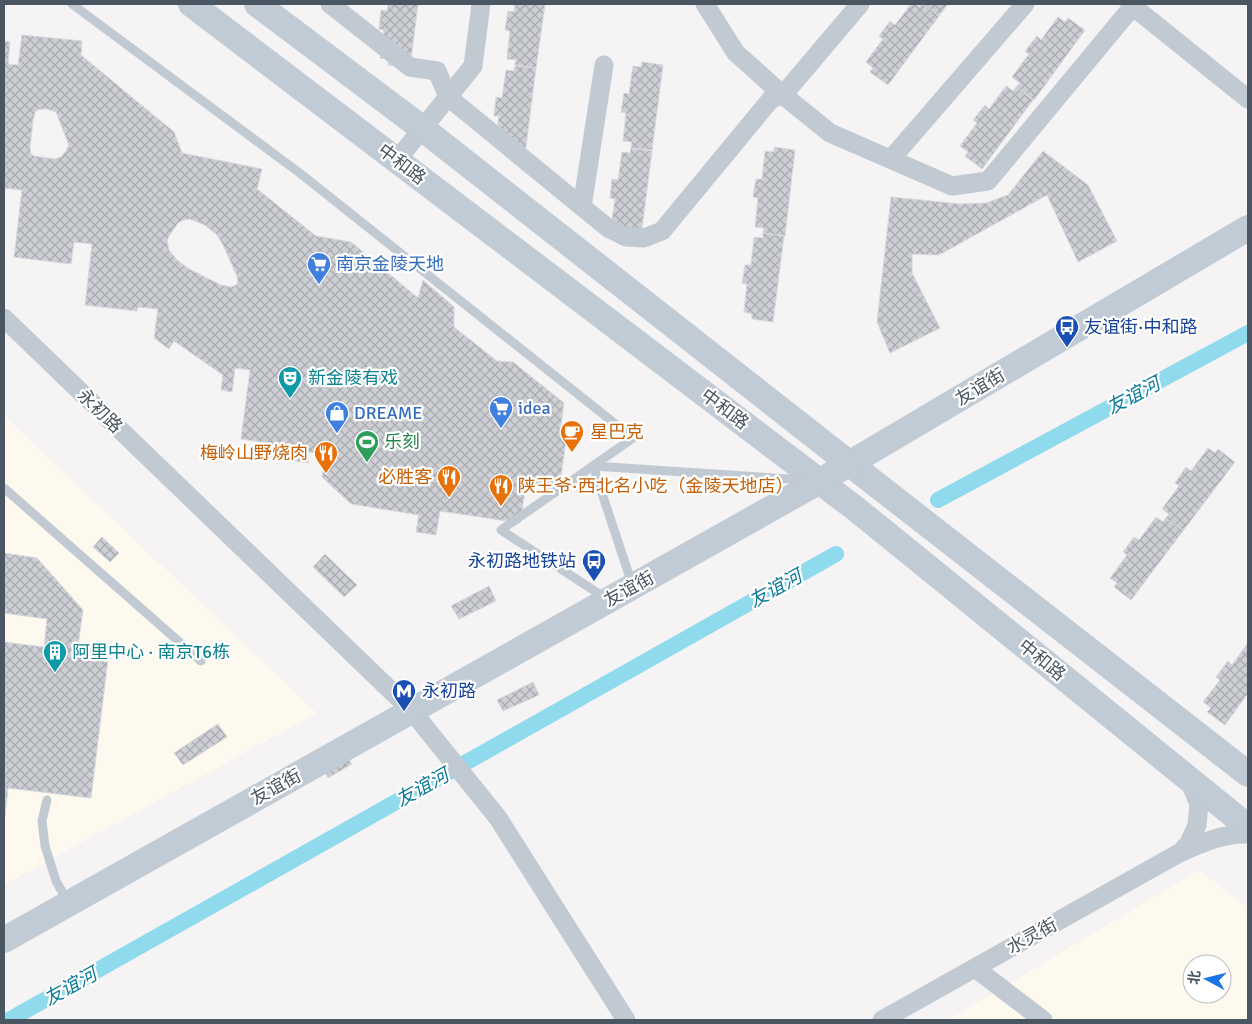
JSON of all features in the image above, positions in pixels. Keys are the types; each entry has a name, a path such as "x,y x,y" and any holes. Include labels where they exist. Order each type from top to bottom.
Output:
{"main road":[{"name":"中和路","path":"192,4 856,509 1248,827"},
{"name":"中和路","path":"257,4 422,128 1248,774"},
{"name":"友谊街","path":"4,940 820,482 1248,228"}],"street":[{"path":"330,4 410,67 437,71 448,97 608,228 626,237 644,238 662,231 771,99 783,95 860,4"},
{"path":"461,80 469,4"},
{"path":"397,160 473,66 481,4"},
{"path":"705,4 736,53 783,95 830,133 952,186 988,182 1131,5 1248,99"},
{"path":"891,159 1025,4"},
{"path":"582,207 604,65"},
{"name":"永初路","path":"4,318 412,711 498,818 626,1020"},
{"path":"1181,852 1189,843 1197,825 1199,804 1189,779"},
{"name":"水灵街","path":"882,1020 1181,852 1216,838 1239,833 1248,834"},
{"path":"975,968 1043,1020"}],"lane":[{"path":"72,4 301,174 633,438 501,530 608,600"},
{"path":"632,587 593,466 820,482"},
{"path":"4,488 200,661"},
{"path":"47,800 42,821 45,846 56,881 69,904"}],"shaded area":[{"path":"4,416 317,713 4,885"},
{"path":"1199,870 1248,908 1248,1020 948,1020"}],"building":[{"path":"388,4 418,4 410,67 388,65 389,59 380,58 384,30 379,29 381,10 387,11"},
{"path":"515,4 545,4 536,68 515,65 516,60 507,59 510,31 505,30 508,11 514,12"},
{"path":"911,4 919,7 923,4 939,16 888,85 870,72 873,68 866,62 883,39 879,36 890,21 895,25"},
{"path":"923,4 948,4 939,16"},
{"path":"1058,17 1065,22 1068,18 1085,30 1034,100 1016,87 1020,83 1012,77 1029,54 1025,51 1037,36 1041,40"},
{"name":"南京金陵天地","path":"22,35 82,41 81,55 174,132 182,153 262,169 257,189 316,236 351,242 418,298 423,280 454,307 454,327 497,361 513,362 564,403 560,432 567,433 559,490 526,485 520,523 440,511 436,535 416,532 419,515 351,504 322,477 327,444 321,443 320,453 309,452 308,463 266,457 268,443 241,439 250,370 235,368 232,392 221,390 223,375 174,341 169,349 154,338 158,309 138,307 137,311 85,305 92,244 74,242 71,264 14,257 22,190 4,188 4,41 10,42 8,64 18,65","holes":["42,109 56,112 69,145 61,157 55,159 31,154 33,120 37,110","190,219 205,225 217,235 237,276 238,282 236,285 231,287 221,285 189,269 177,260 169,250 167,241 169,236 178,223"]},
{"path":"642,62 663,65 652,150 631,148 632,142 623,141 626,113 621,112 624,93 629,94 633,66 641,67"},
{"path":"515,66 536,68 525,154 495,145 499,116 494,116 496,97 502,98 506,70 514,71"},
{"path":"1006,86 1013,91 1016,87 1033,100 982,169 965,156 968,152 960,146 977,123 973,120 985,105 989,109"},
{"path":"774,147 795,150 785,236 763,233 764,228 755,227 758,198 753,197 756,179 762,179 765,151 774,152"},
{"path":"631,148 652,151 641,236 611,227 615,199 610,198 612,179 618,180 622,152 630,153"},
{"path":"1043,151 1088,185 1117,241 1078,262 1047,195 939,255 912,254 912,273 940,328 890,353 877,322 891,197 961,204 986,203 1008,195"},
{"path":"763,233 784,236 773,322 752,319 752,314 744,312 747,284 742,283 745,265 751,265 754,237 763,238"},
{"path":"1208,448 1215,453 1218,449 1235,462 1183,531 1166,518 1169,514 1162,509 1179,486 1175,483 1186,467 1191,471"},
{"path":"1156,517 1163,522 1166,518 1183,531 1131,600 1114,587 1117,583 1110,578 1127,555 1123,552 1134,537 1139,540"},
{"path":"102,537 119,553 110,562 93,547"},
{"name":"阿里中心 · 南京T6栋","path":"4,553 37,558 83,610 78,646 109,651 91,798 8,788 5,816 4,642 44,647 47,619 4,613"},
{"path":"325,554 357,585 344,597 313,567"},
{"path":"489,586 496,601 459,619 451,606"},
{"path":"1248,643 1248,693 1225,725 1207,712 1211,708 1203,702 1220,680 1216,677 1228,661 1232,665"},
{"path":"533,682 539,695 503,711 497,700"},
{"path":"218,724 227,737 183,765 174,753"},
{"path":"344,752 352,764 328,778 321,766"}],"waterway":[{"name":"友谊河","path":"938,500 1248,333"},
{"name":"友谊河","path":"9,1020 836,554"}],"place":[{"name":"南京金陵天地","path":"319,285"},
{"name":"友谊街·中和路","path":"1067,348"},
{"name":"新金陵有戏","path":"290,399"},
{"name":"idea","path":"501,429"},
{"name":"DREAME","path":"337,434"},
{"name":"星巴克","path":"572,453"},
{"name":"乐刻","path":"367,463"},
{"name":"梅岭山野烧肉","path":"326,474"},
{"name":"必胜客","path":"449,498"},
{"name":"陕王爷·西北名小吃（金陵天地店）","path":"501,507"},
{"name":"永初路地铁站","path":"594,582"},
{"name":"阿里中心 · 南京T6栋","path":"55,673"},
{"name":"永初路","path":"404,712"}]}
